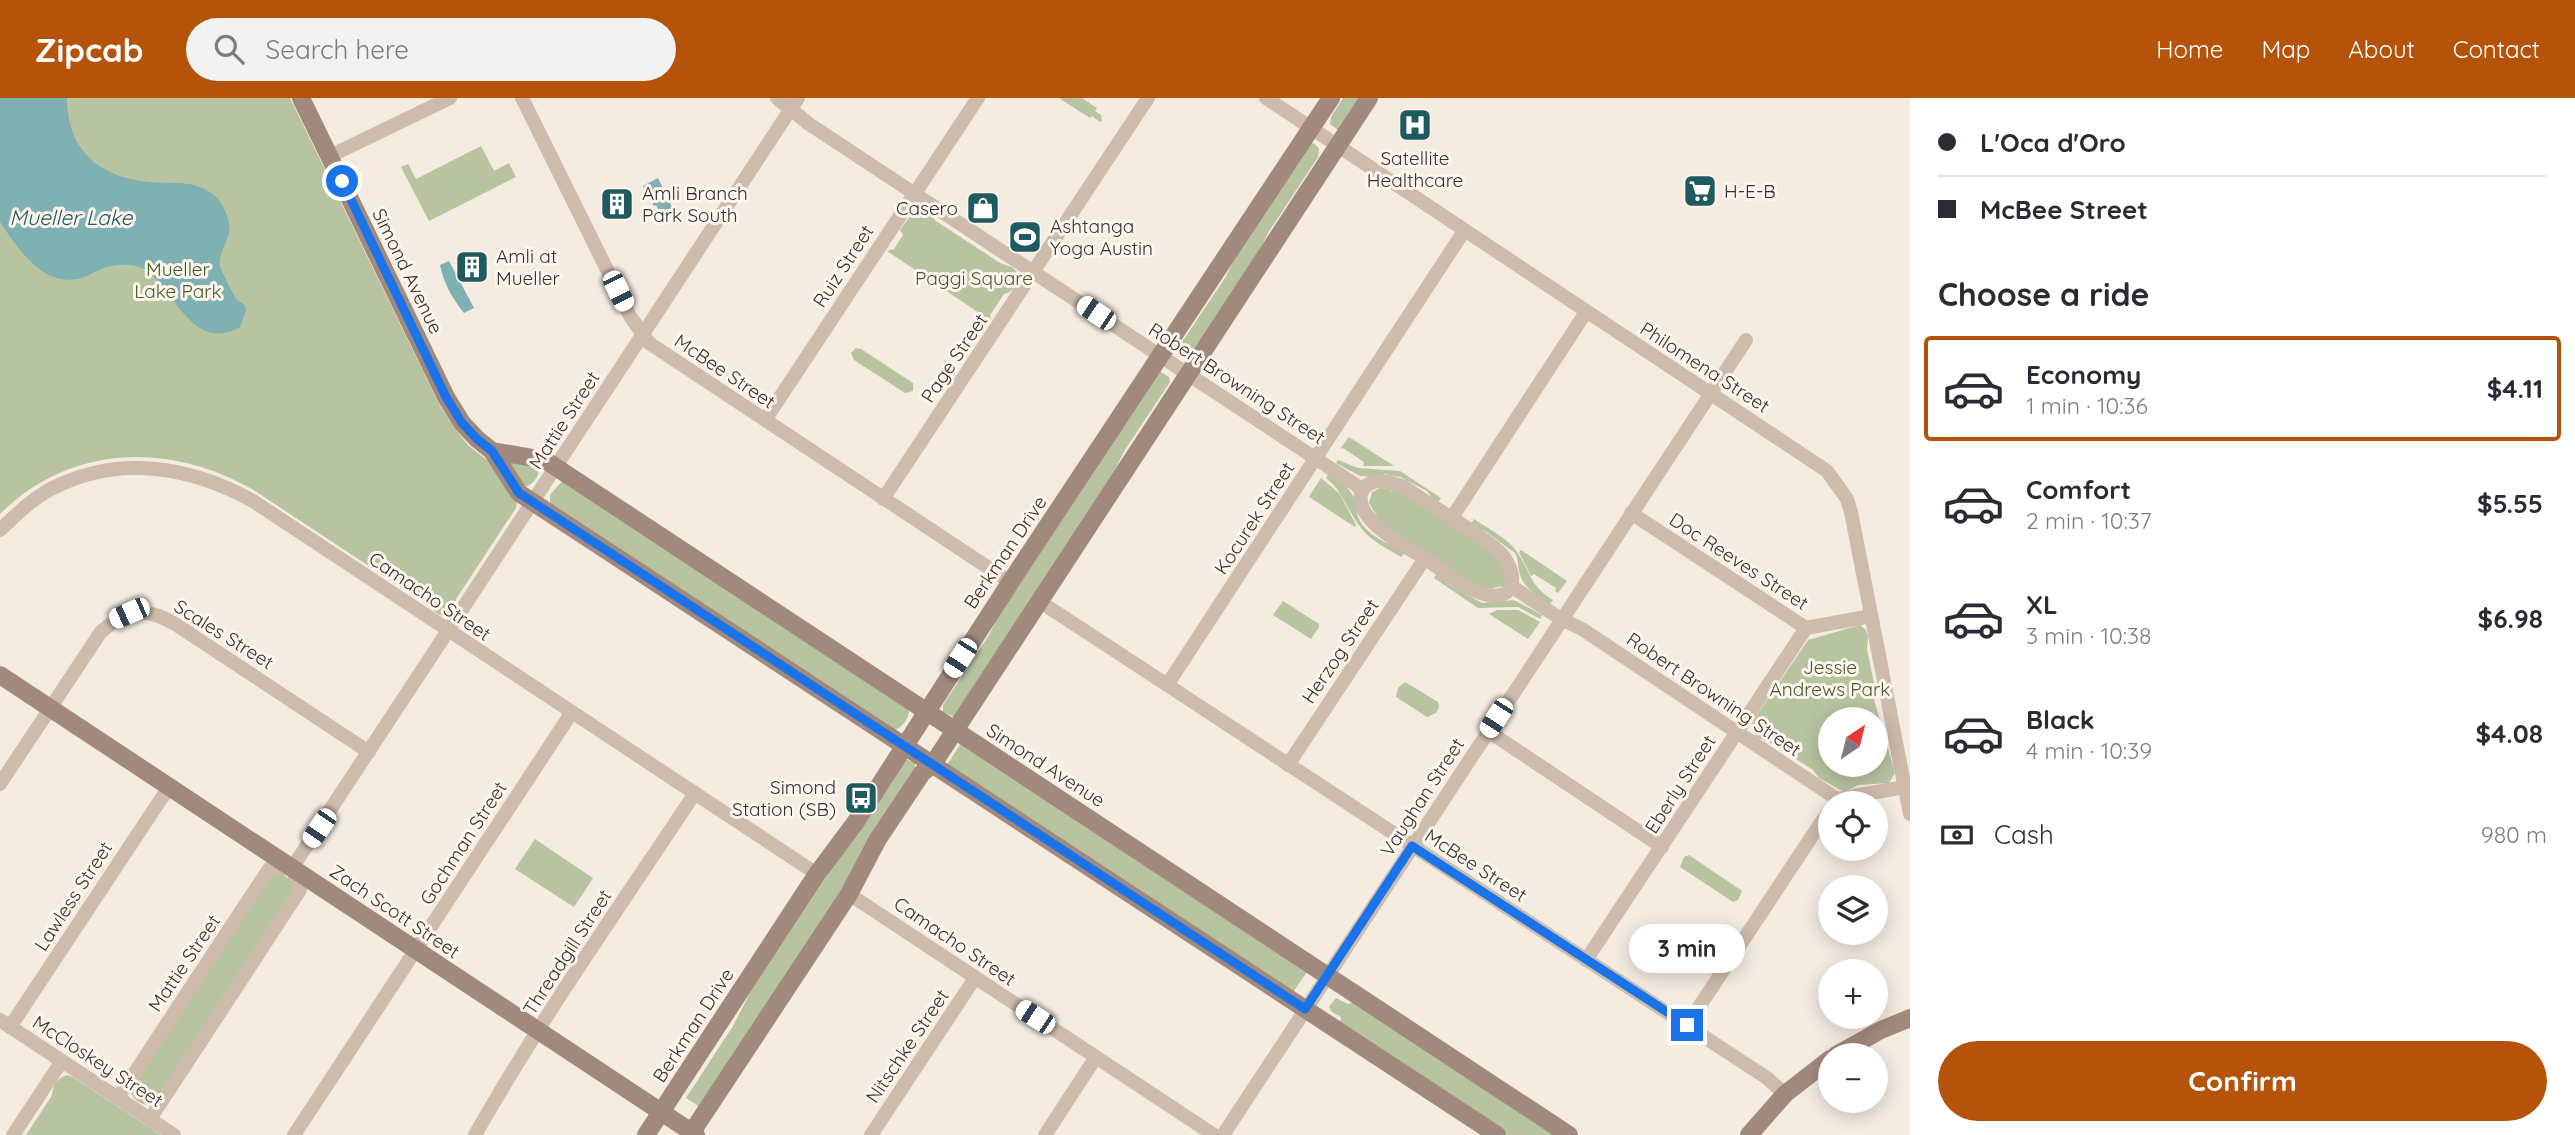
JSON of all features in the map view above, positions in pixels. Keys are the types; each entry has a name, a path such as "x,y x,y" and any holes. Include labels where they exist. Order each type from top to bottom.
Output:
{"street":[{"name":"Simond Avenue","path":"300,98 446,397 462,423 492,451 516,490 1497,1135"},
{"path":"330,156 450,98"},
{"name":"McBee Street","path":"522,98 633,321 643,335 660,351 1010,582"},
{"name":"Robert Browning Street","path":"777,98 794,104 914,193 1362,489"},
{"name":"Ruiz Street","path":"765,420 978,98"},
{"name":"Page Street","path":"883,499 1148,98"},
{"name":"Philomena Street","path":"1266,98 1827,471 1839,486 1851,512 1910,814"},
{"name":"Berkman Drive","path":"646,1135 817,874 855,824 903,745 1331,98"},
{"path":"692,1134 849,894 878,839 922,772 933,764 1369,98"},
{"name":"Mattie Street","path":"118,1098 269,869 292,869 794,104"},
{"name":"Kocurek Street","path":"1167,685 1464,231"},
{"path":"1451,519 1586,312"},
{"name":"Vaughan Street","path":"1223,1135 1746,340"},
{"name":"Simond Avenue","path":"492,451 538,457 556,467 1569,1135"},
{"name":"Camacho Street","path":"0,530 22,508 51,489 81,477 114,469 148,468 207,478 253,502 817,874"},
{"path":"1390,482 1404,487 1451,519 1502,553 1513,574 1511,586 1504,593 1483,594 1470,589 1372,522 1362,506 1362,489 1369,483 1390,482"},
{"name":"Doc Reeves Street","path":"1631,513 1806,628 1871,616"},
{"name":"Herzog Street","path":"1287,765 1424,558"},
{"name":"Robert Browning Street","path":"1511,586 1561,619 1577,626 1737,732 1818,791"},
{"name":"McBee Street","path":"1039,601 1687,1025 1767,1078 1785,1094"},
{"name":"Scales Street","path":"0,784 100,633 114,620 129,613 147,612 162,616 369,752"},
{"name":"Eberly Street","path":"1586,960 1806,628"},
{"name":"Zach Scott Street","path":"0,675 692,1134"},
{"name":"Gochman Street","path":"294,1135 572,712"},
{"path":"1488,732 1662,846"},
{"name":"Lawless Street","path":"5,1023 169,787"},
{"path":"1887,791 1905,787"},
{"name":"Threadgill Street","path":"475,1135 539,1031 695,793"},
{"path":"1687,1025 1818,827"},
{"path":"150,1119 300,890 292,869"},
{"name":"Camacho Street","path":"849,894 1214,1135"},
{"name":"Nitschke Street","path":"871,1135 975,978"},
{"path":"1858,1043 1910,1018"},
{"name":"McCloskey Street","path":"5,1023 174,1135"},
{"path":"1045,1135 1096,1057"},
{"path":"13,1135 62,1061"},
{"path":"1749,1135 1785,1094 1818,1068"}],"green space":[{"name":"Mueller Lake Park","path":"0,98 290,98 439,404 468,445 493,465 517,502 516,508 456,599 448,616 435,612 252,489 187,463 154,458 121,458 89,463 58,474 28,491 0,514"},
{"path":"1059,98 1082,98 1097,108 1095,111 1101,115 1102,120 1100,122 1092,116 1090,118"},
{"path":"1343,98 1364,98 1338,130 1330,124 1331,117"},
{"path":"1310,143 1319,149 1318,157 1189,358 1184,356 1178,348 1225,278 1245,238"},
{"path":"481,146 494,171 509,163 516,177 429,221 401,167 408,164 416,179"},
{"name":"Paggi Square","path":"918,209 926,210 936,221 1018,273 1017,284 1004,294 990,315 991,321 887,251 894,249 903,235 900,230"},
{"path":"856,348 913,383 913,391 905,393 854,360 851,353"},
{"path":"1159,371 1169,377 1170,382 1125,450 1105,489 954,717 943,712 943,705 989,635 1005,603"},
{"path":"1349,437 1394,466 1363,466 1364,462 1343,448 1340,449"},
{"path":"506,459 539,465 536,479 525,487"},
{"path":"1338,460 1358,468 1400,471 1441,498 1437,504 1427,491 1400,477 1385,474 1374,477 1360,476 1336,463"},
{"path":"1328,475 1350,491 1355,500 1358,517 1367,530 1379,539 1406,551 1401,557 1365,533 1337,489 1326,478"},
{"path":"1321,478 1340,494 1355,527 1309,497"},
{"path":"562,481 909,709 901,727 895,730 550,505 550,495"},
{"path":"1380,488 1392,489 1390,493 1393,489 1401,492 1494,553 1508,572 1504,586 1488,589 1470,582 1381,523 1369,503 1372,492"},
{"path":"1474,519 1514,548 1538,588 1553,600 1550,604 1530,590 1523,581 1515,553 1485,531 1470,526"},
{"path":"1521,550 1567,581 1558,593 1556,588 1534,574 1531,576 1519,552"},
{"path":"1438,572 1450,585 1482,603 1514,600 1542,615 1540,619 1518,607 1478,608 1434,578"},
{"path":"1283,601 1319,624 1311,639 1273,615"},
{"path":"1497,610 1518,610 1540,622 1528,639 1489,614"},
{"name":"Jessie Andrews Park","path":"1860,625 1866,630 1876,707 1818,707 1818,777 1813,770 1771,743 1756,737 1751,727 1808,640"},
{"path":"1405,682 1438,702 1436,713 1427,717 1396,697 1398,688"},
{"path":"961,743 1309,969 1292,994 947,765"},
{"name":"Jessie Andrews Park","path":"1888,748 1895,773 1889,783 1858,785 1846,791 1819,778 1888,777"},
{"path":"905,759 915,763 915,769 844,887 700,1107 686,1098 733,1026 753,987"},
{"path":"535,839 593,878 574,907 515,869"},
{"path":"1689,855 1742,891 1738,900 1733,902 1680,867 1684,857"},
{"path":"272,873 281,873 292,881 293,891 152,1104 139,1102 130,1091"},
{"path":"1336,998 1348,1004 1356,1001 1559,1135 1507,1135 1340,1025 1341,1017 1329,1007"},
{"path":"67,1075 161,1135 26,1135 51,1097 55,1083"}],"water":[{"name":"Mueller Lake","path":"0,98 67,98 73,133 80,147 102,168 132,179 201,187 216,197 229,220 220,267 236,298 245,305 246,310 240,327 223,333 209,332 197,326 144,269 124,265 111,266 78,279 65,280 42,271 22,253 0,222"},
{"path":"658,178 673,209 661,215 643,186"},
{"path":"449,261 474,308 464,313 449,291 442,272 440,265"}],"place":[{"name":"Satellite Healthcare","path":"1415,125"},
{"name":"H-E-B","path":"1700,191"},
{"name":"Amli Branch Park South","path":"617,204"},
{"name":"Casero","path":"983,208"},
{"name":"Ashtanga Yoga Austin","path":"1025,237"},
{"name":"Amli at Mueller","path":"472,267"},
{"name":"Simond Station (SB)","path":"861,798"}],"route":[{"path":"342,181 446,397 462,423 492,451 519,493 1305,1009 1412,846 1687,1025"}]}
